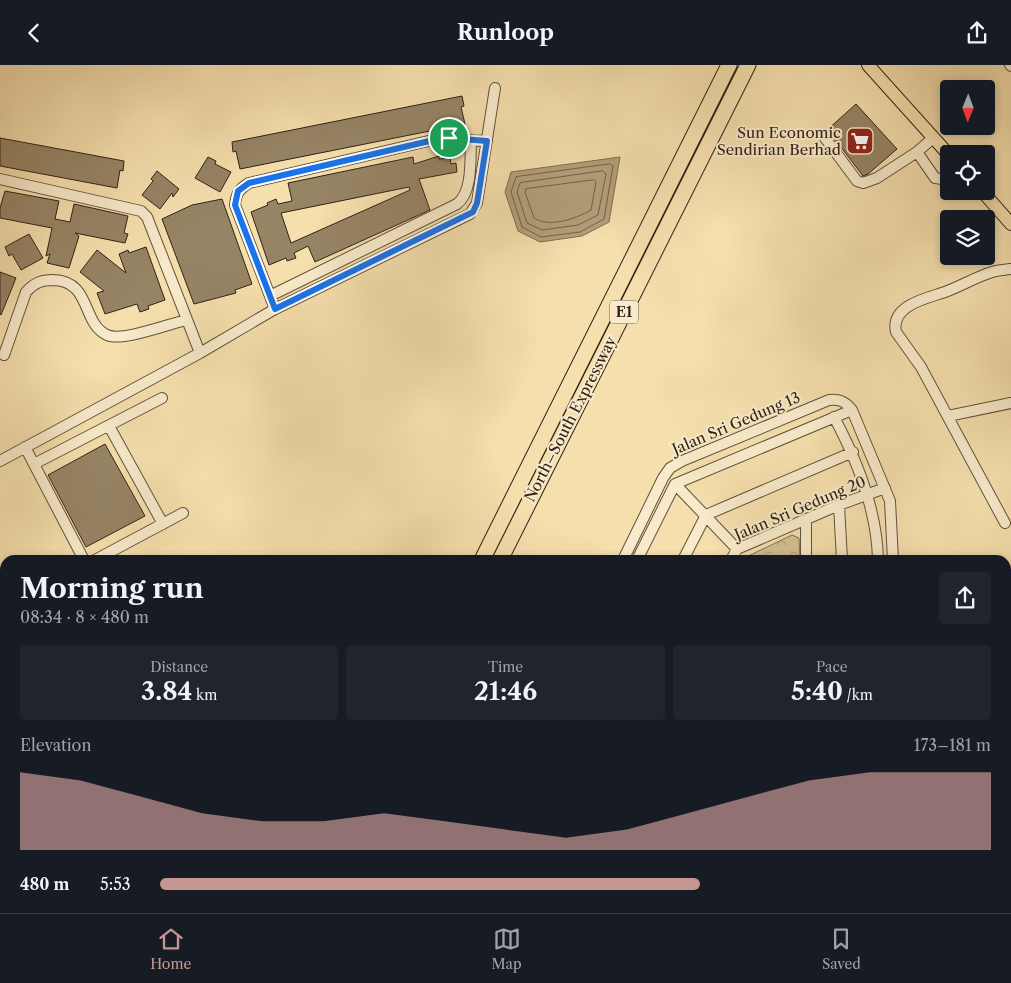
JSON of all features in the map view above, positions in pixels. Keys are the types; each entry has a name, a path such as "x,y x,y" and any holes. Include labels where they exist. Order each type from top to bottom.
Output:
{"highway":[{"name":"North–South Expressway","path":"485,555 730,65"},
{"name":"North–South Expressway","path":"503,555 748,65"}],"main road":[{"path":"868,65 940,145"},
{"path":"990,200 1011,224"}],"street":[{"path":"0,461 200,353 275,309 470,214 477,203 495,88"},
{"path":"825,138 857,181 863,183 877,178 917,152 934,138"},
{"path":"275,309 235,205 238,191 243,187 249,183 438,139 487,141"},
{"path":"270,296 456,205 462,200 466,191 472,140"},
{"path":"917,152 940,180"},
{"path":"0,179 141,211 147,217 200,353"},
{"path":"1005,523 921,367 896,332 896,323 906,309 918,300 945,292 991,272 1011,269"},
{"path":"4,355 26,292 33,284 45,280 58,280 71,285 81,293 100,331 109,336 121,336 186,320"},
{"path":"34,464 162,398"},
{"name":"Jalan Sri Gedung 13","path":"625,555 663,478 670,468 682,461 829,399 843,401 852,410 675,484"},
{"path":"948,416 1011,403"},
{"path":"852,410 885,488 892,513 893,555"},
{"path":"834,417 853,452 868,495 877,555"},
{"path":"109,426 163,524"},
{"path":"25,447 81,555"},
{"path":"686,555 706,515 853,452"},
{"path":"640,555 675,484 736,549"},
{"name":"Jalan Sri Gedung 20","path":"733,555 736,549 839,505 885,488"},
{"path":"839,505 842,555"},
{"path":"104,555 183,513"},
{"path":"806,519 806,555"}],"green space":[{"path":"792,535 799,538 800,555 750,555"}],"water":[{"path":"620,157 609,222 582,236 540,242 518,231 505,192 511,172"}],"building":[{"path":"462,96 464,106 461,107 465,124 240,169 236,151 233,152 232,142"},
{"name":"Sun Economic Sendirian Berhad","path":"856,104 897,149 868,174 863,176 831,134 826,131"},
{"path":"0,138 124,161 123,171 120,170 117,188 0,166"},
{"path":"439,156 439,159 450,158 451,164 456,163 457,172 419,179 430,210 315,262 308,246 294,253 296,258 287,261 286,258 269,265 251,212 268,205 267,203 276,199 278,204 292,201 288,183 413,157 414,164","holes":["409,187 410,190 291,243 281,213"]},
{"path":"208,157 216,161 215,164 231,172 220,192 195,178"},
{"path":"157,171 179,189 173,197 172,193 160,209 142,195 153,181 151,179"},
{"path":"5,191 59,201 55,219 70,222 74,204 128,216 124,233 128,234 125,243 75,233 79,236 69,268 47,263 50,254 46,256 52,228 0,218 0,208"},
{"path":"222,199 252,284 235,290 236,293 194,304 162,219 192,205"},
{"path":"29,234 43,258 21,270 12,254 9,256 5,247"},
{"path":"146,247 165,300 148,306 149,309 140,312 137,304 105,314 97,293 104,291 80,272 97,250 126,273 119,254 128,250 129,253"},
{"path":"0,272 16,278 1,315 0,314"},
{"path":"105,444 145,516 86,547 48,475"}],"place":[{"name":"Sun Economic Sendirian Berhad","path":"860,141"}],"route":[{"path":"449,138 487,141 477,203 473,212 275,309 235,205 238,191 249,183 449,138"}]}
